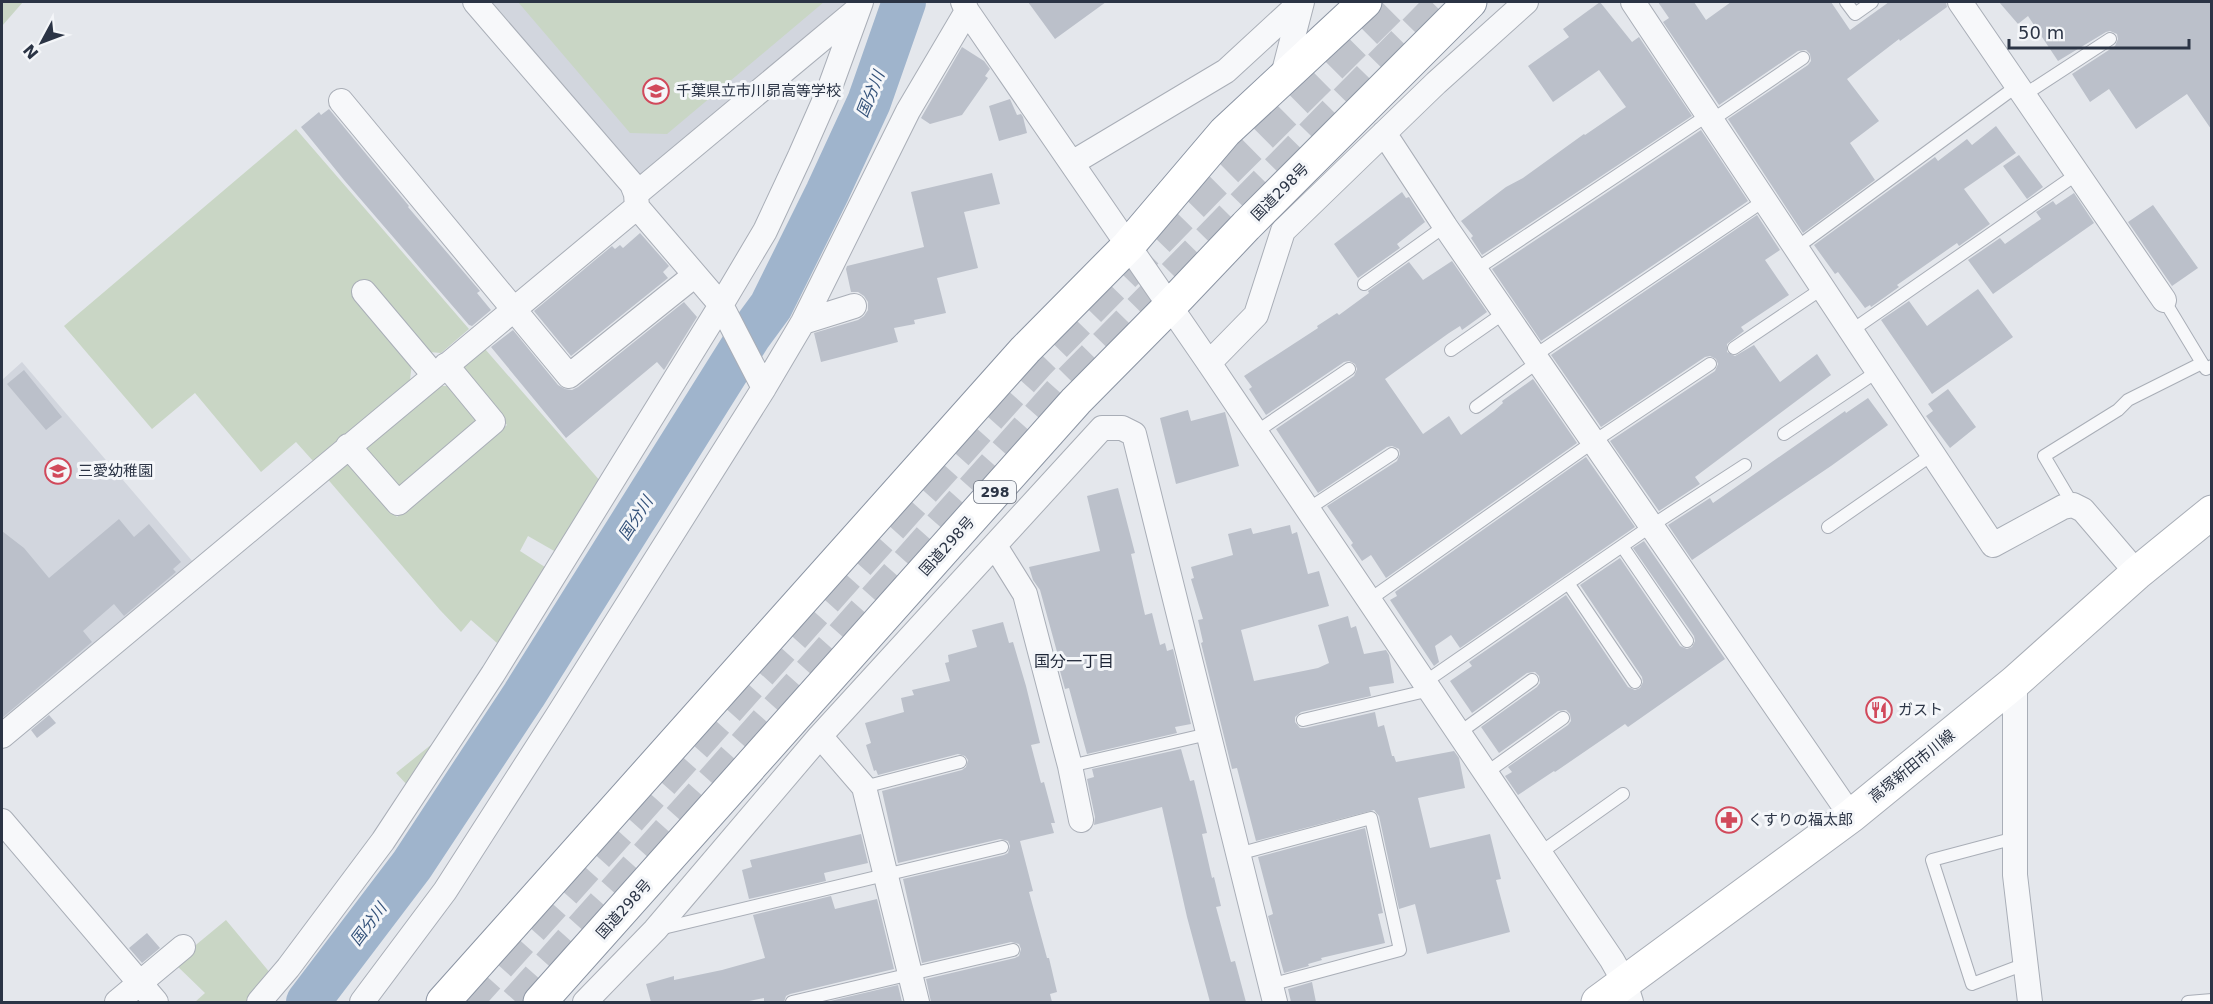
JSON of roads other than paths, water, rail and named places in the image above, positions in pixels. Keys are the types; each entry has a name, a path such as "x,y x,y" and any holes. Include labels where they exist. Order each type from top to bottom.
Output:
{"main road":[{"path":"443,1002 1025,350 1128,246 1225,132 1365,2"},
{"name":"国道298号","path":"540,1002 1076,401 1246,226 1470,2"},
{"name":"高塚新田市川線","path":"1599,1002 1628,993 1851,816 2014,682 2137,573 2211,512"}],"street":[{"path":"475,2 632,184 637,200 724,311 761,382"},
{"path":"1282,79 1301,2"},
{"path":"1072,163 1226,70 1301,2"},
{"path":"1209,363 1256,315 1283,231 1436,83 1526,2"},
{"path":"1633,2 1993,545 2063,507 2073,505 2084,510 2137,573"},
{"path":"1960,2 2164,300"},
{"path":"2,736 513,309 861,4"},
{"path":"259,1002 288,968 389,832 493,674 724,311 800,156 829,90 861,4"},
{"path":"362,1002 445,891 564,705 761,382 803,322 908,111 965,6 1612,960 1628,993"},
{"path":"1397,74 1436,83"},
{"path":"341,101 569,376 695,275"},
{"path":"1384,134 1504,313 1851,816"},
{"path":"348,446 398,504 493,422 364,292"},
{"path":"803,322 854,306"},
{"path":"585,1002 655,930 820,736 1102,428 1122,428 1134,434 1273,994"},
{"path":"995,546 1025,594 1070,766 1081,820"},
{"path":"2014,682 2015,875 2030,1002"},
{"path":"820,736 864,788 917,1002"},
{"path":"2,821 156,1002"},
{"path":"117,1002 183,947"}],"lane":[{"path":"1846,2 1855,14 1872,2"},
{"path":"1796,248 2020,91 2110,39"},
{"path":"1475,270 1803,58"},
{"path":"1851,331 2077,174"},
{"path":"1476,407 1536,359 1765,200"},
{"path":"1364,284 1445,226"},
{"path":"1734,348 1822,288"},
{"path":"2073,505 2044,456 2118,410 2128,400 2207,365 2164,300"},
{"path":"1451,350 1504,313"},
{"path":"1369,600 1593,442 1710,364"},
{"path":"1256,432 1349,369"},
{"path":"1784,434 1878,371"},
{"path":"1308,509 1392,454"},
{"path":"1828,528 1933,454"},
{"path":"1303,720 1427,686 1568,583 1745,465"},
{"path":"1622,546 1687,641"},
{"path":"1568,583 1635,682"},
{"path":"1459,733 1532,681"},
{"path":"1486,773 1563,718"},
{"path":"1070,766 1208,734"},
{"path":"864,788 960,762"},
{"path":"1540,853 1623,794"},
{"path":"1238,854 1371,818 1400,950 1273,994"},
{"path":"2015,838 1932,860 1972,984 2025,964"},
{"path":"655,930 1002,848"},
{"path":"792,1002 1013,950"},
{"path":"2188,1002 2211,1000"}],"waterway":[{"name":"国分川","path":"308,1002 412,865 524,695 749,336 771,306 869,102 904,2"}],"tunnel":[{"path":"466,1002 1038,363 1210,187 1396,2"},
{"path":"516,1002 1063,388 1443,2"}],"place":[{"name":"千葉県立市川昴高等学校","path":"656,91"},
{"name":"三愛幼稚園","path":"58,471"},
{"name":"ガスト","path":"1879,710"},
{"name":"くすりの福太郎","path":"1729,820"}],"district":[{"name":"国分一丁目","path":"1074,661"}]}
